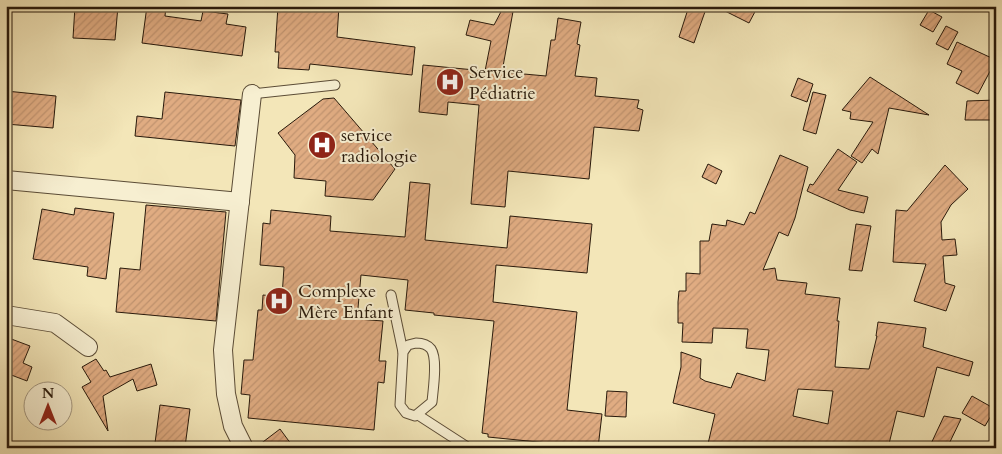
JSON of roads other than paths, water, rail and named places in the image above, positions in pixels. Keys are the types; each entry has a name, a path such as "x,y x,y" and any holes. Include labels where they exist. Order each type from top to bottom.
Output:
{"street":[{"path":"244,448 233,426 226,394 223,350 252,94"},
{"path":"6,180 240,202"},
{"path":"6,315 55,323 88,347"}],"lane":[{"path":"252,94 335,85"},
{"path":"391,295 403,352 400,405 406,413 418,415 469,448"},
{"path":"403,352 408,346 416,342 424,343 431,349 434,360 432,402 418,415"}],"place":[{"name":"Service Pédiatrie","path":"450,82"},
{"name":"service radiologie","path":"322,145"},
{"name":"Complexe Mère Enfant","path":"279,301"}]}
